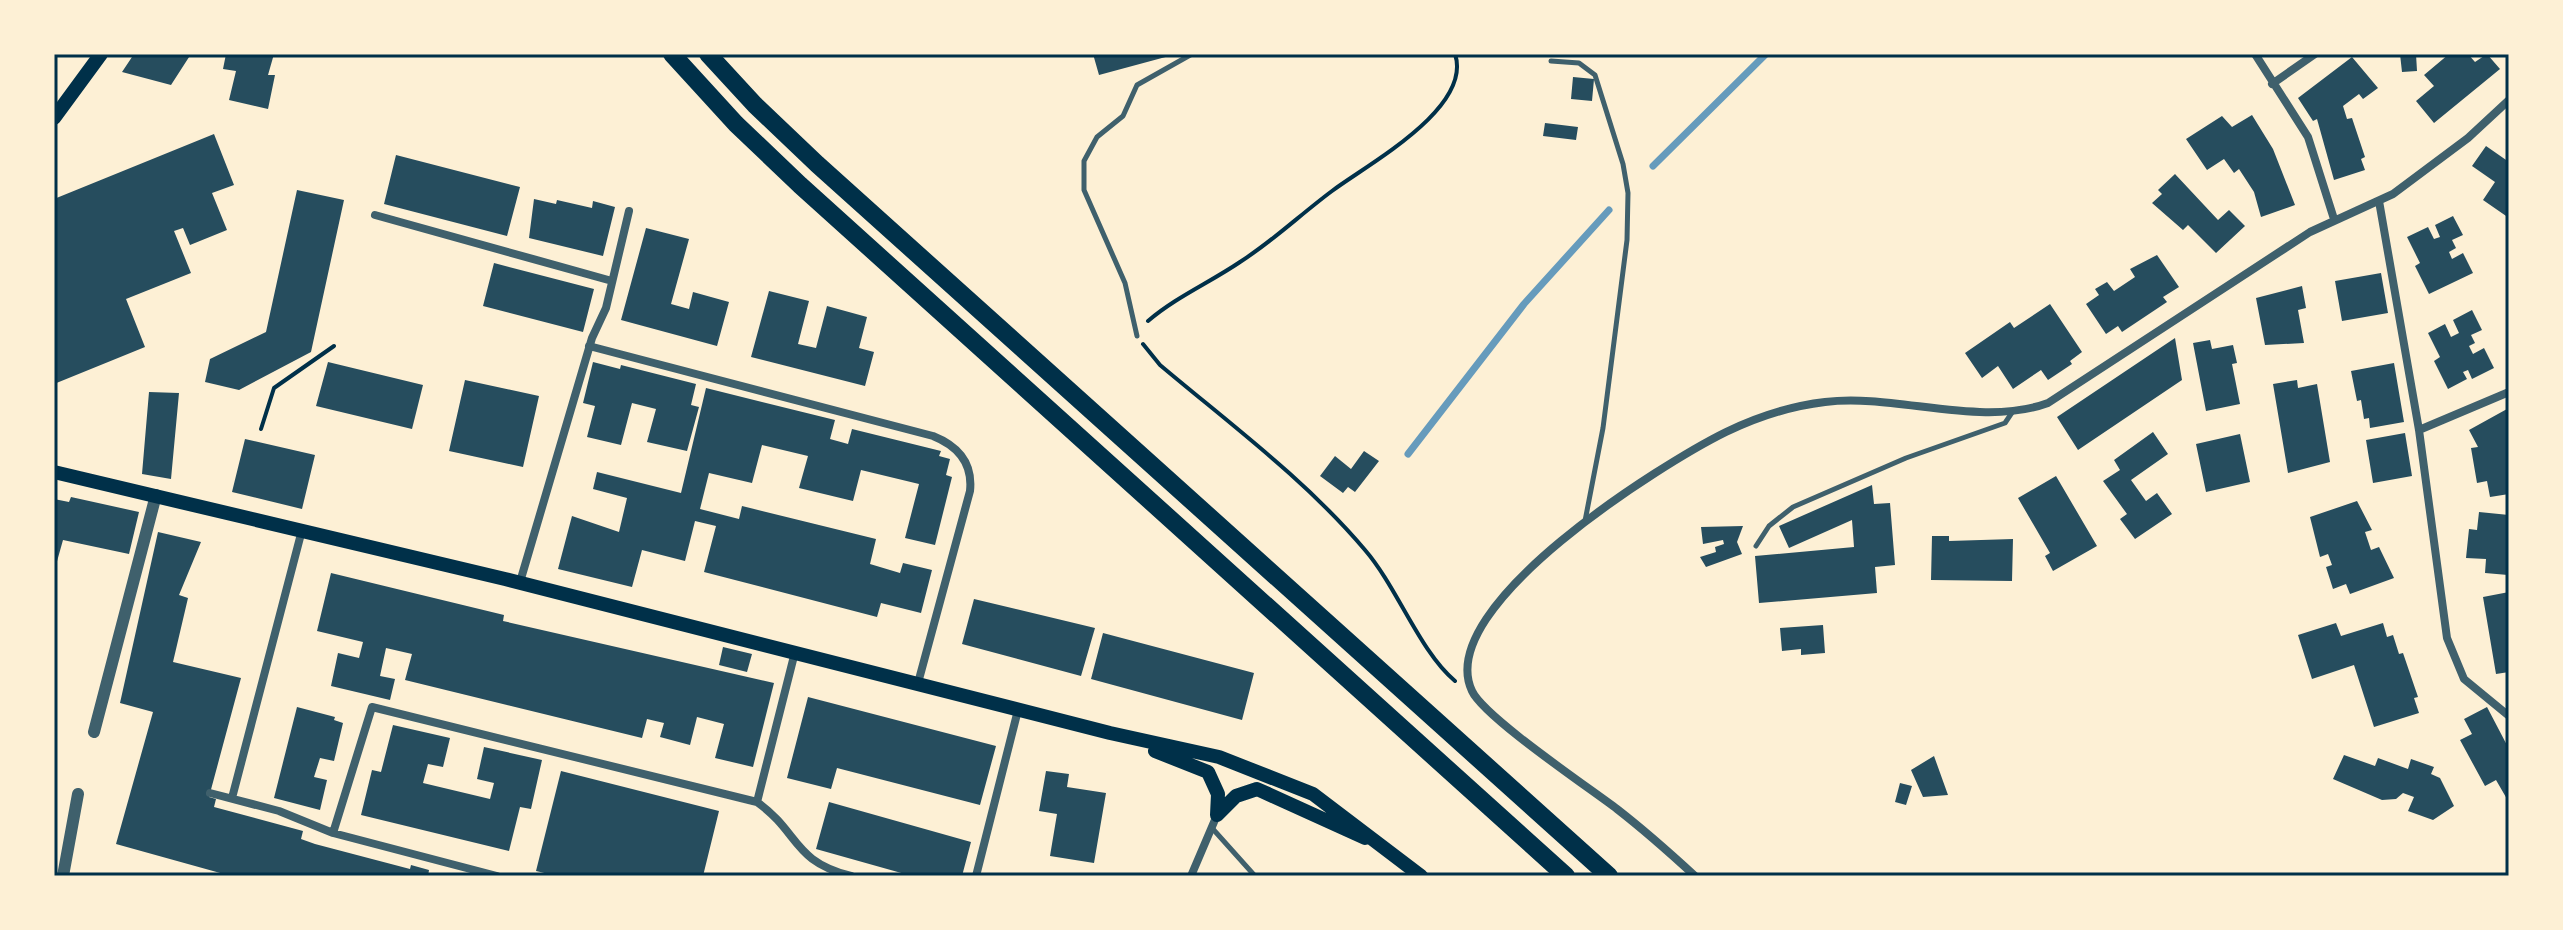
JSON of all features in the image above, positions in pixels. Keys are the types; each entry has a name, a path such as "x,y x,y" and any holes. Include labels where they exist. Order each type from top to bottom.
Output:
{"highway":[{"path":"672,54 736,124 800,185 1566,876"},
{"path":"708,54 755,105 817,164 1609,876"}],"main road":[{"path":"54,118 101,54"},
{"path":"54,472 520,582 1018,710 1200,752 1275,776 1332,805 1370,839 1421,876"},
{"path":"1110,733 1208,772 1218,794 1214,821"},
{"path":"1214,821 1241,793 1262,790 1370,839"}],"street":[{"path":"2255,54 2308,137 2334,219"},
{"path":"2272,84 2315,54"},
{"path":"1695,876 1637,825 1497,718 1471,690 1469,662 1493,611 1530,566 1584,521 1712,439 1740,425 1795,408 1855,401 2013,411 2048,403 2272,256 2334,219 2379,201 2454,149 2509,100"},
{"path":"2379,201 2419,430 2442,611 2452,656 2464,679 2509,716"},
{"path":"520,582 589,346 604,314 629,211"},
{"path":"375,215 612,281"},
{"path":"589,346 933,436 961,453 970,471 970,491 918,683"},
{"path":"2419,430 2509,392"},
{"path":"94,732 156,495"},
{"path":"232,798 302,530"},
{"path":"757,802 796,651"},
{"path":"333,833 372,707 757,802 777,819 808,858 851,876"},
{"path":"976,876 1018,710"},
{"path":"210,793 279,811 333,833 497,876"},
{"path":"63,876 78,794"},
{"path":"1191,876 1214,821"},
{"path":"828,876 839,873"}],"lane":[{"path":"1137,336 1125,283 1084,190 1084,161 1097,137 1123,116 1137,85 1192,54"},
{"path":"1551,61 1579,63 1595,75 1619,150 1628,193 1627,240 1605,414 1584,521"},
{"path":"1756,546 1769,526 1793,507 1906,458 2005,423 2013,411"},
{"path":"1214,821 1255,876"}],"path":[{"path":"1455,54 1459,66 1451,92 1408,139 1333,190 1242,262 1165,306 1143,326 1137,336 1160,365 1297,481 1343,526 1378,567 1444,671 1471,690"},
{"path":"261,429 274,388 334,346"}],"building":[{"path":"134,54 191,54 171,85 122,72"},
{"path":"226,54 274,54 268,75 275,75 268,109 229,100 236,71 223,69"},
{"path":"1093,54 1173,54 1173,55 1099,75"},
{"path":"2400,54 2416,54 2417,71 2402,72"},
{"path":"2449,54 2468,54 2475,62 2487,54 2500,69 2434,123 2416,101 2434,86 2424,75"},
{"path":"2352,57 2378,88 2363,99 2359,94 2343,106 2347,119 2352,118 2365,157 2361,159 2365,170 2334,180 2317,119 2313,121 2298,98"},
{"path":"1573,77 1594,79 1592,101 1571,99"},
{"path":"2252,115 2273,149 2295,205 2261,217 2254,192 2239,169 2234,173 2224,159 2207,170 2186,139 2222,116 2232,127"},
{"path":"1545,123 1578,127 1576,140 1543,136"},
{"path":"214,134 234,185 212,193 227,230 190,245 183,228 174,231 191,273 126,299 145,347 54,384 54,199"},
{"path":"2486,146 2509,162 2509,218 2483,200 2495,182 2472,166"},
{"path":"396,155 520,187 507,236 384,204"},
{"path":"2175,174 2218,220 2229,210 2245,226 2216,253 2188,225 2183,230 2152,203 2162,194 2158,190"},
{"path":"297,190 344,200 311,352 239,390 205,382 210,359 266,332"},
{"path":"534,199 556,204 557,200 592,208 593,201 615,207 603,256 529,238"},
{"path":"2453,216 2463,235 2452,240 2456,248 2449,252 2452,259 2463,253 2473,273 2429,294 2415,266 2420,263 2407,237 2428,227 2434,239 2440,237 2435,225"},
{"path":"646,228 689,239 671,304 689,309 693,292 729,302 717,346 621,320"},
{"path":"2157,255 2179,287 2163,297 2167,302 2122,332 2118,326 2106,334 2086,304 2099,295 2095,289 2107,282 2114,291 2135,277 2130,269"},
{"path":"494,263 594,289 583,332 483,306"},
{"path":"2381,273 2388,313 2342,321 2335,281"},
{"path":"2302,286 2306,308 2298,310 2304,343 2265,345 2256,298"},
{"path":"769,291 809,301 798,344 816,348 827,306 867,317 859,348 874,352 865,386 751,357"},
{"path":"2050,304 2082,352 2070,361 2072,364 2048,380 2041,370 2013,389 1998,366 1982,378 1965,353 2010,322 2014,328"},
{"path":"2472,310 2482,330 2471,335 2475,343 2469,346 2473,354 2484,348 2494,368 2472,379 2468,370 2463,372 2467,379 2448,389 2434,361 2440,357 2428,333 2445,324 2451,337 2459,333 2453,320"},
{"path":"2175,338 2182,380 2078,450 2057,417"},
{"path":"2210,340 2212,349 2233,345 2237,363 2232,364 2240,404 2206,411 2193,343"},
{"path":"328,362 423,385 412,429 316,406"},
{"path":"593,362 620,369 621,365 696,384 691,405 699,407 687,451 647,442 656,409 632,403 621,445 587,437 595,406 583,403"},
{"path":"2394,363 2404,422 2370,428 2369,418 2364,419 2361,400 2357,401 2351,371"},
{"path":"465,380 539,396 523,467 449,451"},
{"path":"2297,380 2298,388 2317,384 2330,462 2288,473 2273,384"},
{"path":"706,388 835,420 830,439 848,444 852,429 941,451 939,456 950,459 946,475 952,477 935,545 905,538 919,484 861,470 853,501 799,488 808,456 762,445 752,483 709,473 700,509 739,519 742,506 876,539 870,564 900,573 903,563 932,570 921,613 881,603 877,617 704,572 716,526 695,521 685,561 642,550 632,587 558,569 572,516 619,532 627,498 593,489 597,472 681,493"},
{"path":"149,392 179,393 171,479 142,474"},
{"path":"2507,409 2509,494 2490,497 2487,481 2477,483 2471,448 2478,447 2469,430"},
{"path":"2153,432 2168,454 2131,480 2146,501 2157,493 2172,514 2135,539 2120,519 2127,514 2103,481 2120,470 2114,460"},
{"path":"2405,433 2412,476 2373,483 2366,440"},
{"path":"2240,434 2250,482 2206,492 2196,444"},
{"path":"245,439 315,455 302,509 232,492"},
{"path":"1364,451 1379,461 1355,492 1348,487 1343,493 1320,476 1335,456 1351,469"},
{"path":"2056,476 2097,546 2053,571 2045,556 2050,553 2018,498"},
{"path":"1872,485 1874,504 1890,503 1895,565 1875,567 1877,593 1759,603 1755,556 1854,547 1852,520 1789,548 1779,526"},
{"path":"71,497 139,512 129,554 63,540 54,572 54,499 69,502"},
{"path":"2357,501 2372,530 2365,532 2371,550 2379,547 2394,578 2350,594 2346,584 2333,589 2326,567 2332,565 2328,554 2320,557 2310,517"},
{"path":"2479,512 2509,515 2508,575 2485,573 2486,559 2466,558 2469,529 2477,530"},
{"path":"1743,526 1737,542 1742,554 1706,567 1700,557 1716,552 1715,547 1724,544 1723,540 1703,544 1701,527"},
{"path":"158,532 201,542 179,595 188,598 173,662 241,678 209,797 216,799 214,807 303,831 301,839 315,844 410,869 411,865 429,870 428,876 231,876 116,844 153,712 120,703"},
{"path":"1932,536 1949,536 1949,541 2013,539 2012,581 1931,580"},
{"path":"331,573 504,615 503,621 774,683 753,767 715,758 724,724 697,717 690,745 660,737 664,723 647,719 642,738 405,680 412,654 386,648 380,676 395,679 390,700 331,686 338,653 359,658 363,642 317,631"},
{"path":"2509,592 2509,672 2496,674 2483,597"},
{"path":"974,599 1095,628 1081,676 962,644"},
{"path":"2336,623 2341,636 2383,623 2387,637 2393,635 2399,654 2403,653 2418,697 2414,698 2419,713 2374,727 2354,665 2312,679 2298,635"},
{"path":"1823,625 1825,653 1801,655 1801,649 1782,651 1780,628"},
{"path":"1103,633 1254,673 1242,720 1091,679"},
{"path":"723,647 752,654 747,672 719,665"},
{"path":"808,697 996,746 980,805 837,768 831,789 787,778"},
{"path":"297,707 335,717 334,720 343,723 334,761 320,758 314,777 327,780 320,810 274,798"},
{"path":"2487,707 2509,749 2507,799 2496,780 2485,786 2460,740 2472,734 2464,719"},
{"path":"393,725 450,738 443,767 428,764 423,783 490,799 494,783 477,779 484,747 542,760 531,809 520,807 509,851 361,815 372,770 381,772"},
{"path":"2344,755 2375,766 2378,758 2408,769 2411,759 2434,767 2431,774 2440,778 2454,806 2433,820 2408,811 2414,797 2403,793 2396,799 2382,800 2333,779"},
{"path":"1934,756 1948,795 1923,797 1911,770"},
{"path":"561,771 719,811 703,876 557,876 536,871"},
{"path":"1046,771 1069,774 1067,787 1106,793 1094,863 1050,856 1057,814 1039,811"},
{"path":"1900,783 1912,786 1906,805 1895,802"},
{"path":"829,802 971,842 962,876 912,876 816,849"}],"waterway":[{"path":"1653,166 1766,54"},
{"path":"1408,454 1524,304 1609,210"}]}
